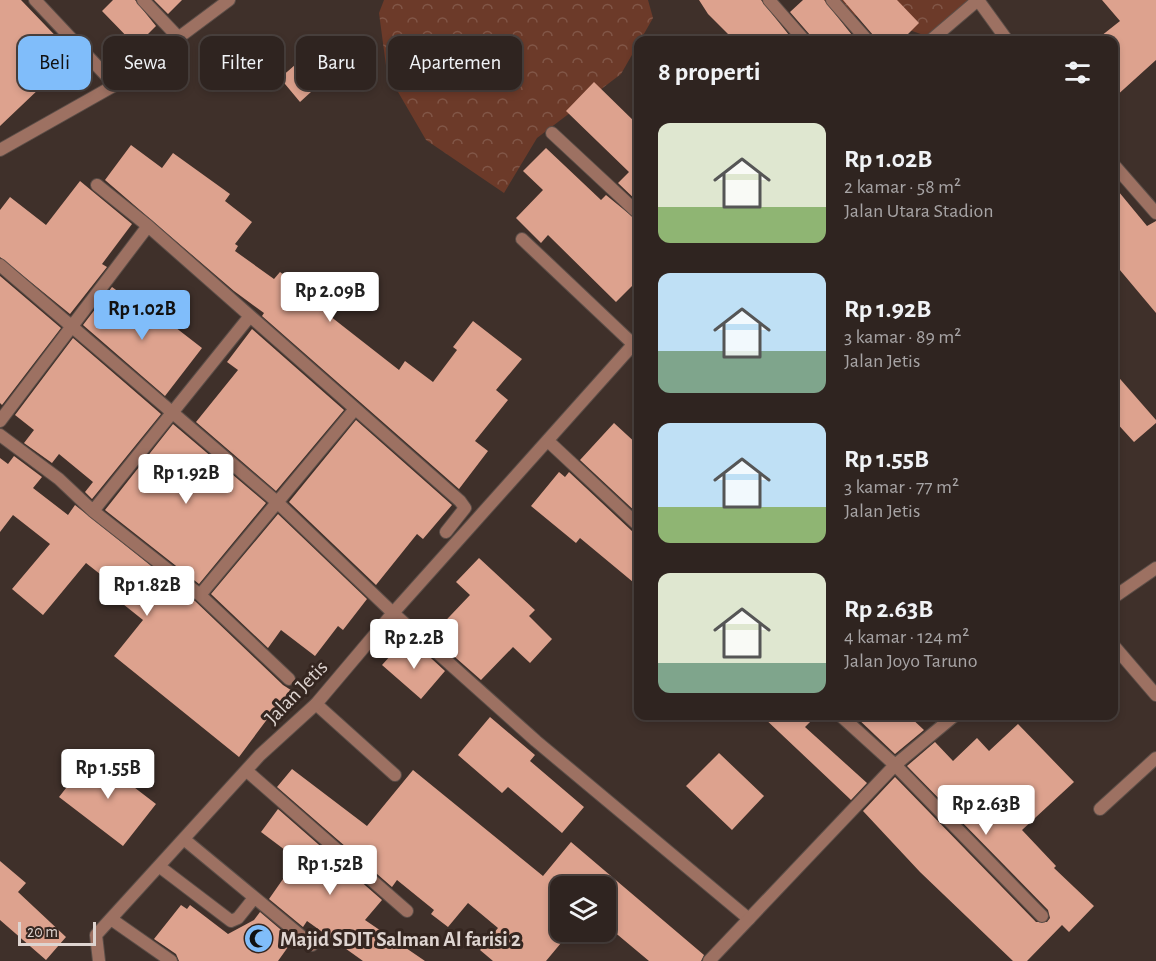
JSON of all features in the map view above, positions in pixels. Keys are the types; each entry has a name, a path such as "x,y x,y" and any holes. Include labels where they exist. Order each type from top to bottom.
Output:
{"street":[{"path":"35,0 103,72"},
{"path":"143,0 177,36"},
{"path":"182,36 229,0"},
{"path":"769,0 800,36"},
{"path":"832,0 864,36"},
{"path":"937,36 978,0 1003,36"},
{"path":"0,150 106,90"},
{"path":"552,133 634,209"},
{"path":"1118,170 1156,213"},
{"path":"97,185 148,226 460,501 465,508 446,532"},
{"path":"0,421 148,226"},
{"path":"522,238 634,339"},
{"path":"0,265 277,502 393,613 536,741 749,919"},
{"path":"93,511 250,315"},
{"name":"Jalan Jetis","path":"99,961 96,935 248,772 260,755 316,704 393,613 634,343"},
{"path":"200,595 355,409"},
{"path":"0,435 59,478 93,511 200,595 289,679"},
{"path":"548,441 634,521"},
{"path":"1118,594 1156,568"},
{"path":"1118,651 1156,695"},
{"path":"316,704 395,775"},
{"path":"845,720 895,765 1042,916"},
{"path":"709,961 895,765 949,720"},
{"path":"1100,809 1156,758"},
{"path":"248,772 407,912"},
{"path":"185,840 312,945"},
{"path":"160,867 231,921 238,918 254,898"},
{"path":"111,919 171,961"}],"green space":[{"path":"384,0 648,0 653,18 643,36 634,36 634,51 621,74 537,138 504,193 426,140 397,90 522,90 522,36 388,36 388,75 379,13"},
{"path":"805,0 970,0 938,36 926,36 878,19 821,10"}],"building":[{"path":"0,0 21,0 56,36 18,36 18,90 38,90 0,126"},
{"path":"113,0 135,0 156,26 146,36 126,36 102,11"},
{"path":"154,0 182,0 168,14"},
{"path":"699,0 761,0 790,36 730,36 708,14"},
{"path":"803,0 824,0 853,36 810,36 790,12"},
{"path":"843,0 897,0 919,23 906,36 873,35"},
{"path":"1102,0 1156,0 1156,60 1118,94 1118,36 1101,36 1120,21"},
{"path":"296,64 296,90 313,90 300,102 284,83 284,75"},
{"path":"594,82 634,121 634,198 618,183 629,172 566,111"},
{"path":"131,145 162,168 173,153 230,194 225,201 252,222 235,244 238,246 235,251 274,279 280,272 300,288 298,291 399,370 405,361 433,382 457,350 453,347 473,321 522,359 496,390 508,400 475,441 488,451 459,489 262,316 264,313 234,291 105,180"},
{"path":"546,148 601,200 606,195 634,218 634,284 616,302 548,235 541,243 516,218 543,190 523,171"},
{"path":"80,181 132,224 102,264 107,267 70,314 0,257 0,210 10,197 46,225"},
{"path":"1118,191 1147,226 1156,221 1156,313 1118,268"},
{"path":"0,276 61,328 2,405 0,403"},
{"path":"112,287 168,328 171,324 202,348 165,396 83,325"},
{"path":"252,329 344,410 276,491 196,422 238,370 227,362"},
{"path":"73,338 161,414 92,499 85,492 93,482 59,454 52,463 24,443 34,430 15,415"},
{"path":"1118,377 1156,420 1156,423 1134,442 1118,424"},
{"path":"356,420 452,505 423,539 417,534 376,585 289,502"},
{"path":"614,423 634,441 634,510 580,460"},
{"path":"173,424 266,503 199,584 105,510"},
{"path":"14,456 42,477 33,488 68,515 75,505 195,601 283,685 297,694 283,711 277,706 239,757 114,656 143,620 113,596 119,589 86,563 43,615 12,589 50,544 13,515 0,532 0,458 8,464"},
{"path":"559,472 565,477 569,472 634,532 634,583 580,538 576,543 531,506"},
{"path":"278,514 367,599 343,630 338,626 315,656 281,630 268,648 211,594"},
{"path":"479,558 535,610 529,616 552,639 530,663 513,647 481,680 431,636 470,595 456,582"},
{"path":"401,644 414,655 420,648 445,671 421,699 382,665"},
{"path":"490,717 535,755 530,761 584,807 562,833 508,787 502,793 458,755"},
{"path":"766,720 812,720 805,727 867,783 851,800"},
{"path":"859,720 913,720 924,730 895,754"},
{"path":"1018,724 1074,782 1022,830 1056,866 1054,868 1094,906 1069,932 1062,925 1027,961 1013,961 920,872 863,811 895,777 1036,922 1047,922 1050,918 1048,910 907,766 935,742 953,761 977,738 989,751"},
{"path":"719,753 764,796 732,830 686,786"},
{"path":"92,755 156,804 123,846 59,797"},
{"path":"292,769 367,826 413,770 543,876 571,842 611,876 550,876 550,942 561,943 546,961 493,961 480,950 498,928 468,903 448,927 431,914 434,910 397,880 392,887 277,787"},
{"path":"278,809 382,900 365,920 425,961 363,961 307,921 303,927 269,899 297,859 261,832"},
{"path":"0,861 26,883 18,892 66,937 46,960 0,920"},
{"path":"616,880 704,955 701,961 649,961 616,933"},
{"path":"181,905 187,909 190,905 228,934 254,920 260,912 293,940 278,961 179,961 176,954 154,939"}],"place":[{"name":"Majid SDIT Salman Al farisi 2","path":"259,939"}]}
